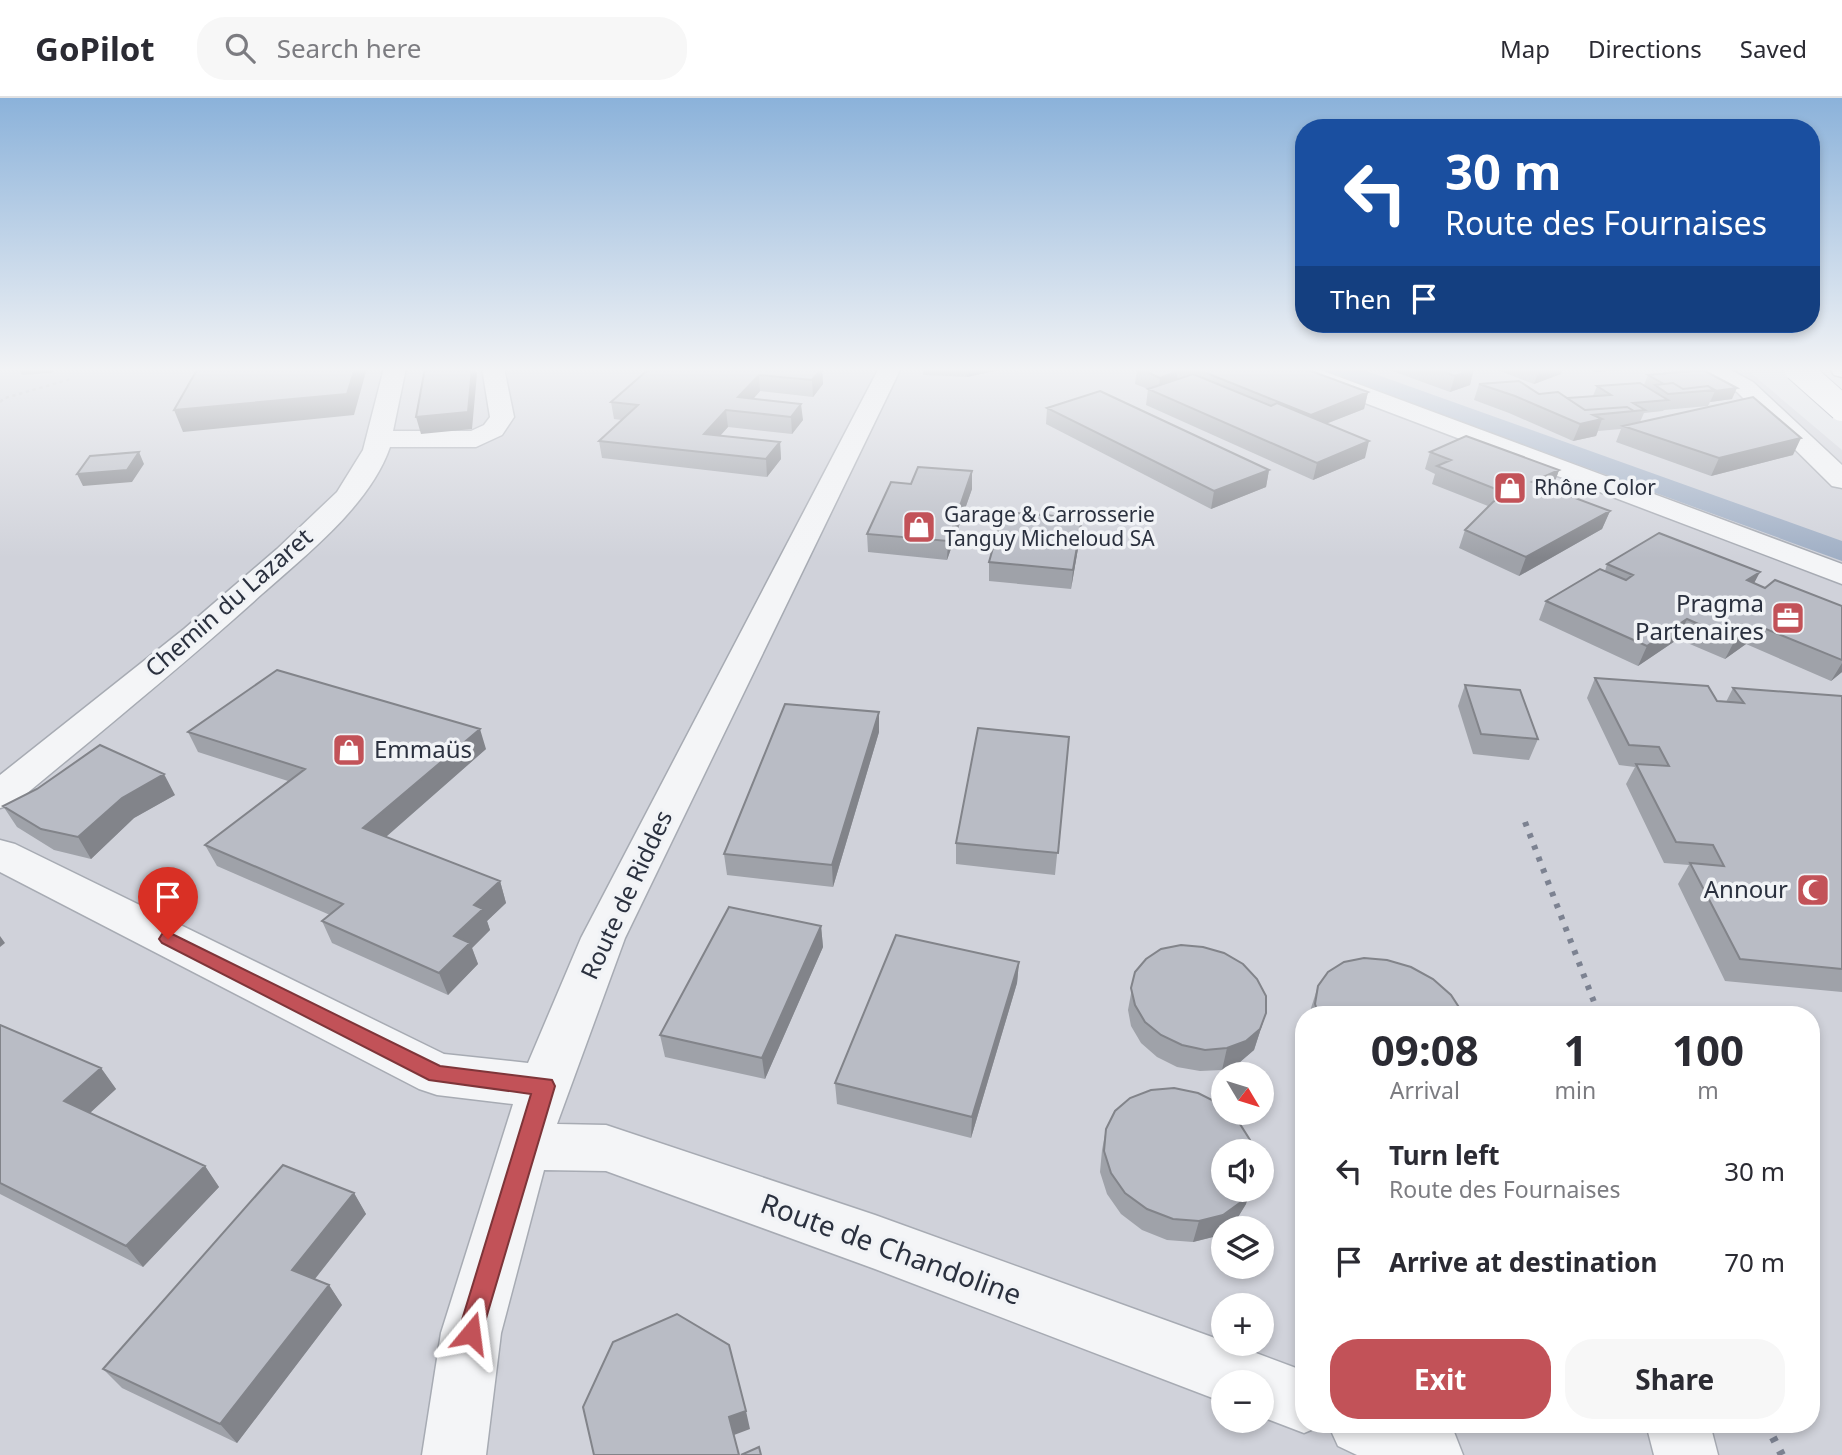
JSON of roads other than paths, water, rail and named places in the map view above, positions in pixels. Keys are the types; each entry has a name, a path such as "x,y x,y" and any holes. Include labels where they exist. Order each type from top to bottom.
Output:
{"street":[{"name":"Chemin du Lazaret","path":"0,795 196,636 288,555 348,497 376,450 381,431"},
{"path":"379,439 476,439 490,431"},
{"name":"Route de Riddes","path":"454,1455 471,1333 524,1146 544,1086 603,938 858,431"},
{"path":"1462,431 1842,575"},
{"path":"1791,431 1842,480"},
{"path":"0,853 437,1074 544,1086"},
{"name":"Route de Chandoline","path":"524,1146 606,1148 876,1242 1220,1370"},
{"path":"1274,1391 1295,1399"},
{"path":"1381,1433 1431,1455"},
{"path":"1680,1433 1686,1455"}],"waterway":[{"path":"1509,431 1842,552"}],"railway":[{"path":"1525,822 1596,1006"},
{"path":"1771,1433 1782,1455"}],"place":[{"name":"Rhône Color","path":"1510,488"},
{"name":"Garage & Carrosserie Tanguy Micheloud SA","path":"919,527"},
{"name":"Pragma Partenaires","path":"1788,618"},
{"name":"Emmaüs","path":"349,750"},
{"name":"Annour","path":"1813,890"}]}
